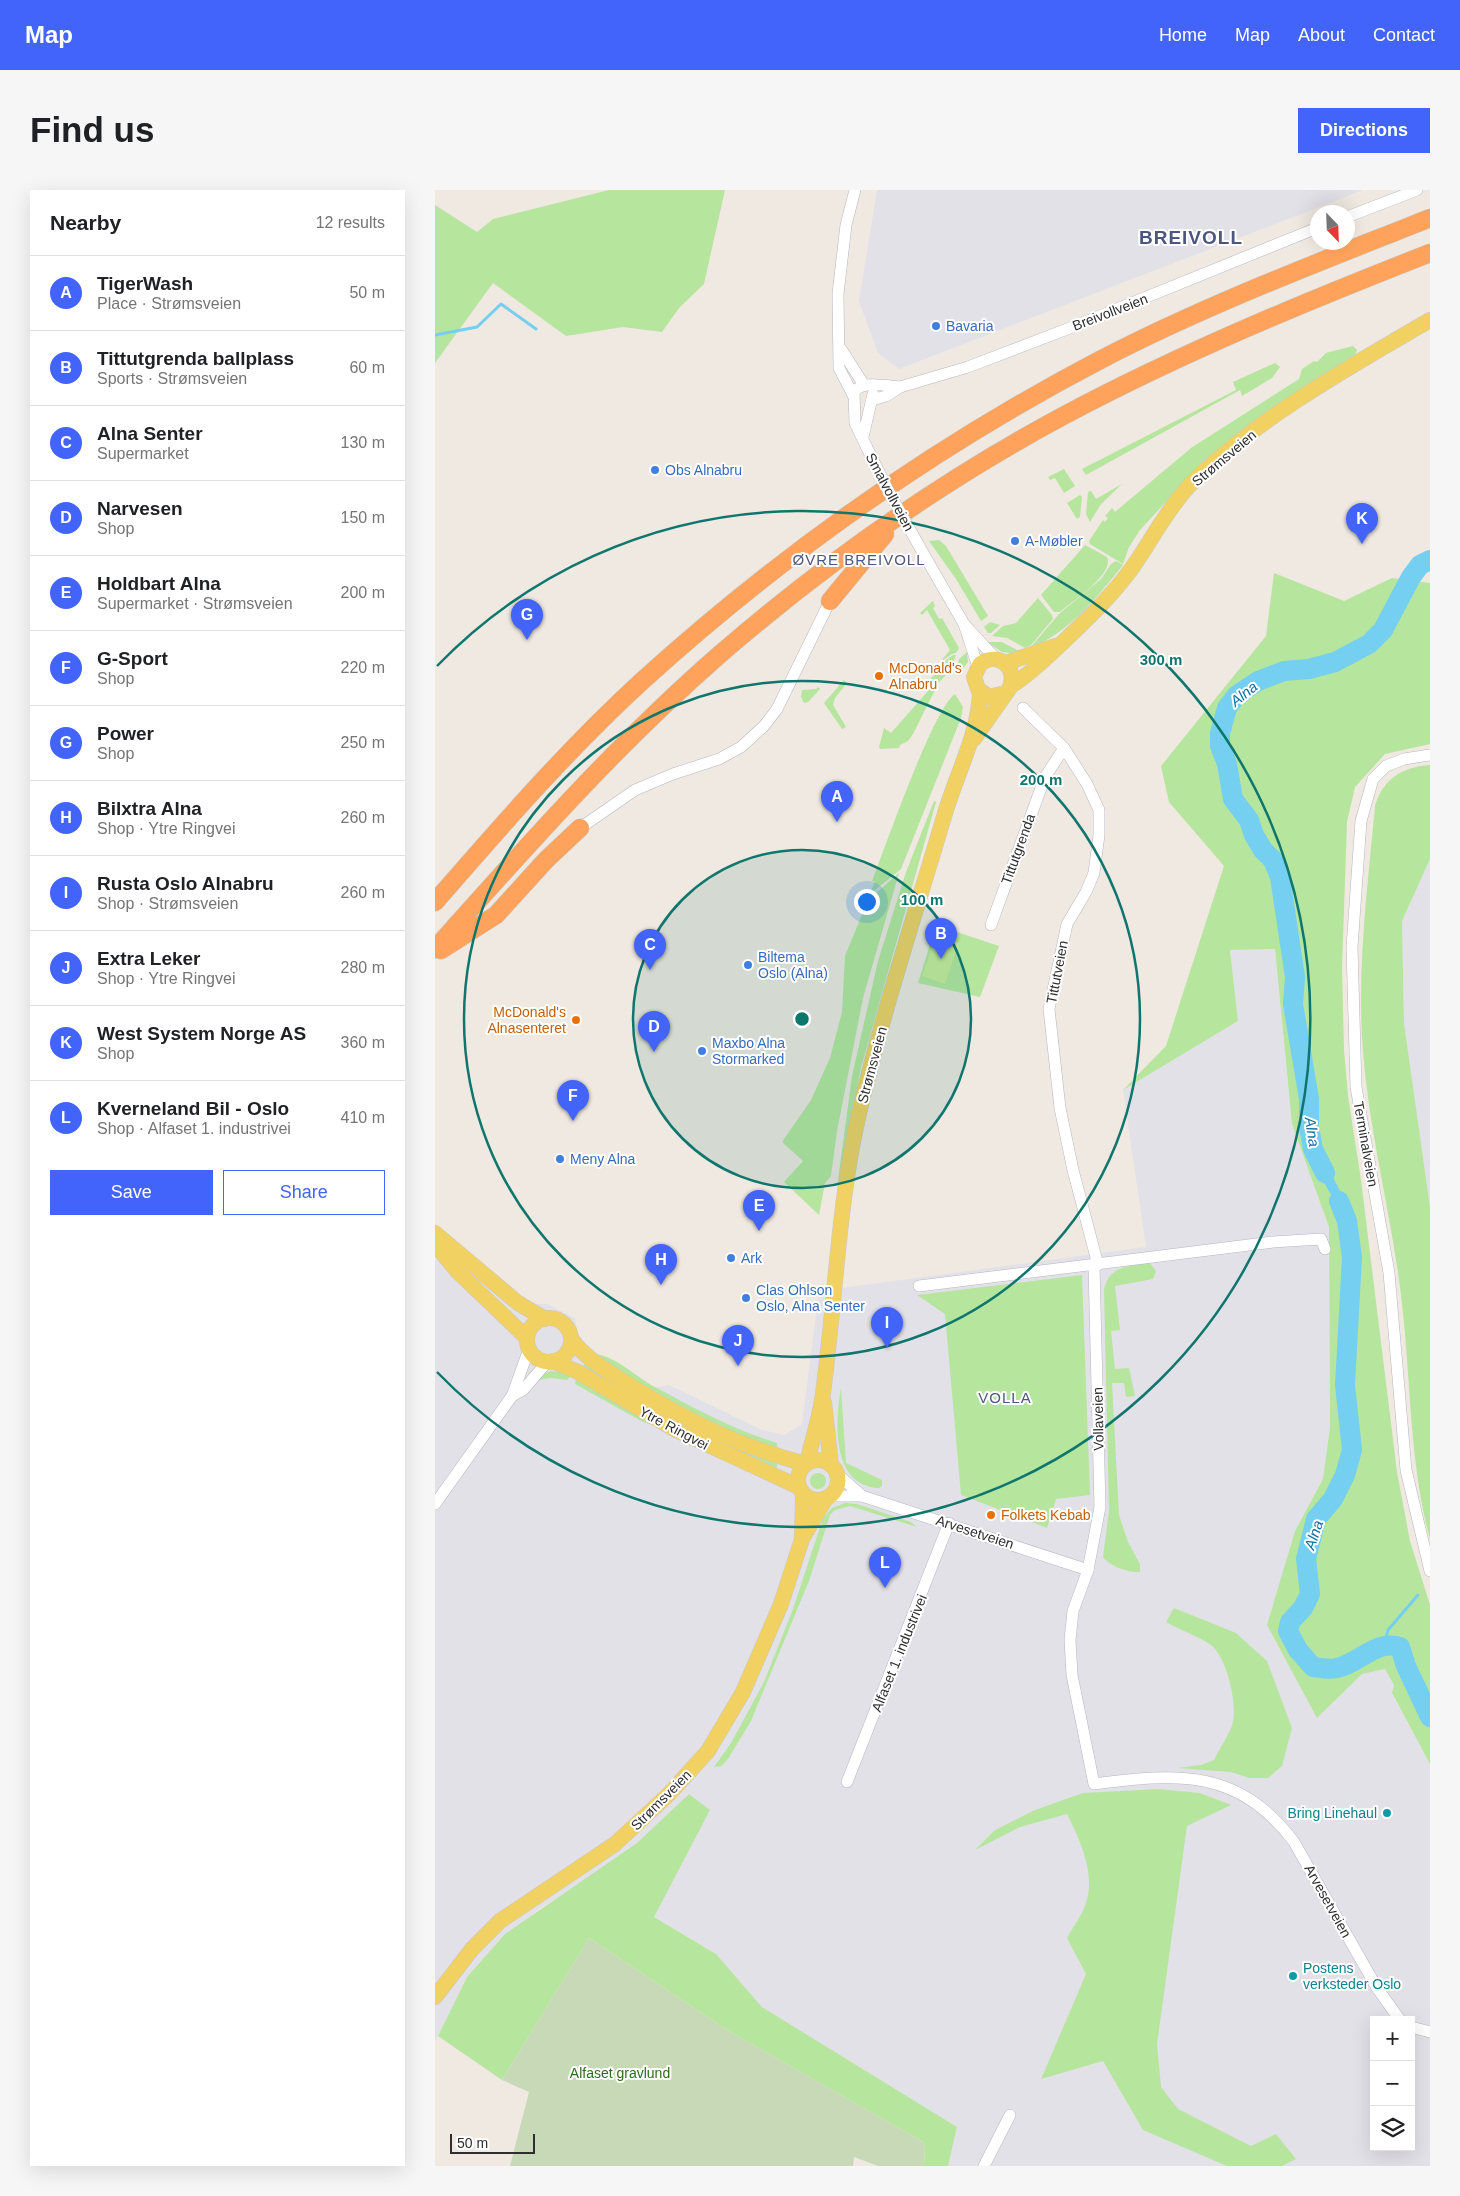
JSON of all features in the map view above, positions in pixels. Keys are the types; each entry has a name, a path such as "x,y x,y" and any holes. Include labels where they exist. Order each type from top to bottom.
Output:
{"highway":[{"path":"435,902 548,775 641,682 761,578 872,496 967,435 1104,358 1248,292 1430,218"},
{"path":"435,949 598,769 666,704 720,654 790,597 901,516 1039,430 1159,367 1264,319 1430,253"},
{"path":"830,601 901,516"},
{"path":"435,954 496,914 546,860 580,828"}],"main road":[{"name":"Strømsveien","path":"969,745 1008,689 1041,664 1109,598 1136,562 1172,507 1215,461 1295,403 1430,320"},
{"name":"Strømsveien","path":"1001,661 1061,644"},
{"path":"984,661 1001,661 1011,671 1008,689 989,696 980,691 974,677 978,667 984,661"},
{"name":"Strømsveien","path":"806,1464 823,1396 842,1216 860,1108 955,780 969,745 978,712 980,691"},
{"path":"435,1233 518,1303 545,1318 561,1321 569,1330 571,1338 568,1350 551,1361 537,1358 528,1343 457,1271 435,1244"},
{"path":"528,1343 533,1325 545,1318"},
{"name":"Ytre Ringvei","path":"571,1338 579,1350 604,1369 683,1418 748,1447 806,1464"},
{"name":"Ytre Ringvei","path":"551,1361 578,1372 676,1430 801,1490"},
{"name":"Strømsveien","path":"823,1396 834,1470"},
{"path":"817,1460 834,1470 837,1486 828,1497 814,1499 801,1490 798,1477 806,1464 817,1460"},
{"name":"Strømsveien","path":"801,1490 802,1538"},
{"name":"Strømsveien","path":"435,1997 472,1949 500,1921 615,1844 670,1793 699,1762 723,1728 751,1676 781,1604 802,1538 828,1497"}],"street":[{"name":"Smalvollveien","path":"855,190 846,225 839,279 841,349 839,368 854,398 855,423 890,494 964,624 978,667"},
{"path":"1355,213 1417,190"},
{"name":"Breivollveien","path":"871,402 886,396 900,387 986,360 1310,231"},
{"name":"Smalvollveien","path":"841,349 866,386 873,393 865,442"},
{"path":"866,386 855,389 854,398 860,405 871,402"},
{"name":"Breivollveien","path":"866,386 900,387"},
{"path":"580,828 635,790 673,774 719,759 734,751 764,726 777,709 830,601"},
{"name":"Smalvollveien","path":"964,624 1001,661"},
{"name":"Tittutveien","path":"1023,708 1063,748 1087,784 1099,810 1099,835 1094,873 1086,892 1067,924 1049,1009 1060,1108 1096,1266"},
{"name":"Tittutgrenda","path":"991,925 1045,777 1063,748"},
{"name":"Terminalveien","path":"1430,755 1404,759 1386,766 1373,778 1361,821 1352,947 1356,1087 1389,1273 1406,1470 1430,1571"},
{"path":"919,1286 1096,1266 1273,1242 1321,1239 1325,1249"},
{"name":"Vollaveien","path":"1096,1266 1100,1507 1088,1570 1073,1611 1070,1640 1072,1675 1094,1784 1155,1776 1190,1778 1217,1783 1231,1789 1256,1802 1267,1812"},
{"path":"435,1504 512,1396 528,1343"},
{"path":"512,1396 523,1390 551,1361"},
{"name":"Arvesetveien","path":"834,1470 863,1496"},
{"name":"Arvesetveien","path":"828,1497 863,1496 1088,1570"},
{"name":"Alfaset 1. industrivei","path":"847,1782 949,1523"},
{"name":"Arvesetveien","path":"1267,1812 1294,1842 1377,1988 1397,2016"},
{"path":"1415,2028 1430,2032"},
{"path":"984,2166 1010,2115"}],"shaded area":[{"path":"877,190 1363,190 1324,205 1310,205 1310,210 899,369 878,353 859,301"},
{"path":"1430,859 1430,1207 1404,1023 1402,921"},
{"path":"1275,949 1292,1124 1329,1227 1330,1427 1323,1479 1295,1531 1317,1718 1362,1674 1385,1669 1394,1685 1392,1694 1430,1764 1430,2166 948,2166 957,2127 762,2007 716,1954 653,1916 710,1810 689,1795 637,1843 591,1877 539,1909 467,1977 435,2041 435,1224 455,1244 531,1304 547,1304 575,1318 577,1331 598,1358 648,1389 669,1385 762,1430 784,1435 802,1424 819,1291 1146,1247 1123,1090 1238,1021 1230,950"}],"green space":[{"path":"609,190 725,190 704,284 679,308 662,332 623,327 566,336 493,283 435,363 435,205 477,232 493,219"},
{"path":"1353,346 1357,350 1355,356 1228,441 1203,462 1140,530 1129,547 1123,564 1090,544 1089,541 1103,520 1105,522 1108,518 1105,516 1112,508 1115,512 1191,448 1299,379 1302,369 1314,361 1317,362 1326,353"},
{"path":"1275,363 1280,367 1272,378 1242,396 1240,390 1086,475 1082,469 1236,390 1233,382"},
{"path":"1064,469 1075,486 1064,493 1055,478 1050,480 1048,477"},
{"path":"1122,484 1101,504 1090,522 1086,514 1088,492 1091,491 1096,499"},
{"path":"1080,495 1082,497 1080,517 1077,519 1067,503"},
{"path":"939,540 946,546 988,616 981,621 956,579 929,541"},
{"path":"1085,545 1107,557 1108,564 1105,571 1082,595 1060,612 1054,612 1041,595"},
{"path":"1116,561 1123,565 1081,613 1057,633 1030,648 1059,614 1101,579 1111,564"},
{"path":"1274,573 1344,601 1392,578 1430,583 1430,744 1385,754 1355,787 1347,822 1342,968 1344,1050 1348,1096 1361,1180 1397,1472 1410,1541 1430,1605 1430,1764 1392,1693 1394,1685 1385,1669 1362,1674 1317,1718 1267,1625 1295,1531 1323,1479 1330,1427 1329,1227 1292,1124 1275,949 1230,950 1238,1021 1123,1090 1166,1046 1224,866 1169,802 1161,766 1266,636"},
{"path":"1038,598 1052,615 1053,619 1031,645 1025,648 1007,638 992,636 1003,626 1016,623"},
{"path":"933,601 935,606 933,608 939,619 942,618 959,648 956,653 940,662 950,650 927,610 922,615 920,613"},
{"path":"990,622 1000,625 991,633 988,633 984,627"},
{"path":"987,642 1002,642 1019,651 1016,654 1002,652"},
{"path":"967,652 968,662 957,671 959,659"},
{"path":"953,655 956,655 950,671 939,682 908,741 900,745 899,748 880,749 884,728 891,733 928,691 924,687 939,669 937,667"},
{"path":"844,680 847,683 835,698 833,705 846,727 842,729 824,703"},
{"path":"818,687 820,689 808,702 804,703 801,697 802,690 816,689"},
{"path":"955,694 963,707 961,718 901,869 869,895 875,882 872,881 922,751 946,705"},
{"path":"1430,765 1430,859 1402,921 1404,1023 1430,1207 1430,1539 1418,1483 1399,1278 1369,1106 1362,1036 1361,978 1364,921 1375,806 1383,788 1395,776 1411,768"},
{"path":"934,801 936,802 861,1068 837,1187 852,1076 878,961 906,872"},
{"path":"899,873 863,998 837,1131 831,1176 825,1183 819,1215 784,1182 803,1161 782,1142 811,1100 830,1058 842,1012 845,956 868,900"},
{"path":"936,925 999,946 980,997 918,983"},
{"path":"937,935 959,943 945,984 922,976"},
{"path":"1150,1263 1156,1271 1153,1279 1115,1286 1120,1330 1111,1331 1115,1369 1129,1368 1135,1396 1126,1397 1124,1383 1112,1383 1119,1515 1128,1542 1140,1564 1140,1572 1136,1572 1115,1566 1103,1557 1109,1511 1104,1290 1110,1276 1115,1271 1128,1266"},
{"path":"1082,1275 1090,1495 1056,1499 1047,1528 961,1495 945,1314 917,1295"},
{"path":"592,1354 617,1362 648,1383 714,1418 745,1432 777,1443 778,1451 692,1416"},
{"path":"586,1362 778,1462 776,1470 714,1444 581,1369"},
{"path":"551,1371 571,1376 567,1380 551,1378 538,1380 542,1375"},
{"path":"576,1378 658,1426 643,1422 575,1384"},
{"path":"841,1388 846,1463 882,1480 882,1486 879,1488 863,1484 852,1476 844,1464 838,1434"},
{"path":"818,1473 824,1475 826,1481 824,1487 818,1489 812,1487 810,1481 812,1475"},
{"path":"845,1503 857,1504 911,1522 917,1527 850,1506 835,1510 830,1515 809,1581 751,1721 728,1759 721,1766 714,1767 731,1743 764,1682 793,1609 823,1518 832,1508"},
{"path":"1174,1608 1236,1633 1267,1661 1292,1728 1282,1766 1268,1778 1249,1778 1231,1772 1178,1768 1201,1765 1214,1760 1233,1722 1234,1703 1226,1670 1217,1651 1211,1645 1166,1622"},
{"path":"1158,1789 1200,1793 1231,1805 1187,1826 1157,2044 1161,2087 1178,2109 1251,2146 1276,2134 1296,2159 1282,2166 1227,2166 1143,2130 1103,2061 1041,2079 1086,1974 1067,1938 1082,1912 1089,1892 1088,1869 1085,1857 1067,1814 1020,1827 975,1850 995,1830 1035,1810 1083,1793"},
{"path":"689,1794 710,1810 654,1917 716,1954 762,2007 957,2127 948,2166 924,2166 925,2143 727,2030 589,1938 502,2080 438,2036 467,1977 505,1934 637,1843"},
{"name":"Alfaset gravlund","path":"589,1938 727,2030 925,2143 924,2166 878,2166 854,2157 853,2166 510,2166 529,2092 502,2080"}],"water":[{"name":"Alna","path":"1318,1148 1340,1191 1352,1225 1343,1227 1337,1207 1308,1151"}],"waterway":[{"path":"435,335 477,327 501,304 536,329"},
{"name":"Alna","path":"1325,1173 1313,1149 1309,1127 1309,1099 1293,1004 1295,977 1280,877 1273,860 1263,850 1254,835 1249,820 1233,799 1227,764 1220,746 1220,733 1227,708 1237,695 1258,681 1284,671 1309,669 1335,662 1369,644 1383,630 1411,577 1420,565 1430,560"},
{"name":"Alna","path":"1339,1201 1347,1221 1352,1257 1345,1385 1352,1450 1345,1475 1333,1499 1316,1519 1306,1559 1310,1594 1303,1608 1290,1622 1288,1631 1298,1650 1313,1667 1337,1668 1383,1646 1400,1647 1406,1666 1430,1717"},
{"path":"1384,1646 1388,1630 1418,1595"}],"place":[{"name":"Bavaria","path":"936,326"},
{"name":"Obs Alnabru","path":"655,470"},
{"name":"A-Møbler","path":"1015,541"},
{"name":"West System Norge AS","path":"1362,544"},
{"name":"Power","path":"527,640"},
{"name":"McDonald's Alnabru","path":"879,676"},
{"name":"TigerWash","path":"837,822"},
{"name":"Tittutgrenda ballplass","path":"941,959"},
{"name":"Biltema Oslo (Alna)","path":"748,965"},
{"name":"Alna Senter","path":"650,970"},
{"name":"McDonald's Alnasenteret","path":"576,1020"},
{"name":"Maxbo Alna Stormarked","path":"702,1051"},
{"name":"Narvesen","path":"654,1052"},
{"name":"G-Sport","path":"573,1121"},
{"name":"Meny Alna","path":"560,1159"},
{"name":"Holdbart Alna","path":"759,1231"},
{"name":"Ark","path":"731,1258"},
{"name":"Bilxtra Alna","path":"661,1285"},
{"name":"Clas Ohlson Oslo, Alna Senter","path":"746,1298"},
{"name":"Rusta Oslo Alnabru","path":"887,1348"},
{"name":"Extra Leker","path":"738,1366"},
{"name":"Folkets Kebab","path":"991,1515"},
{"name":"Kverneland Bil - Oslo","path":"885,1588"},
{"name":"Bring Linehaul","path":"1387,1813"},
{"name":"Postens verksteder Oslo","path":"1293,1976"}],"district":[{"name":"BREIVOLL","path":"1191,237"},
{"name":"ØVRE BREIVOLL","path":"859,560"},
{"name":"VOLLA","path":"1005,1398"}]}
